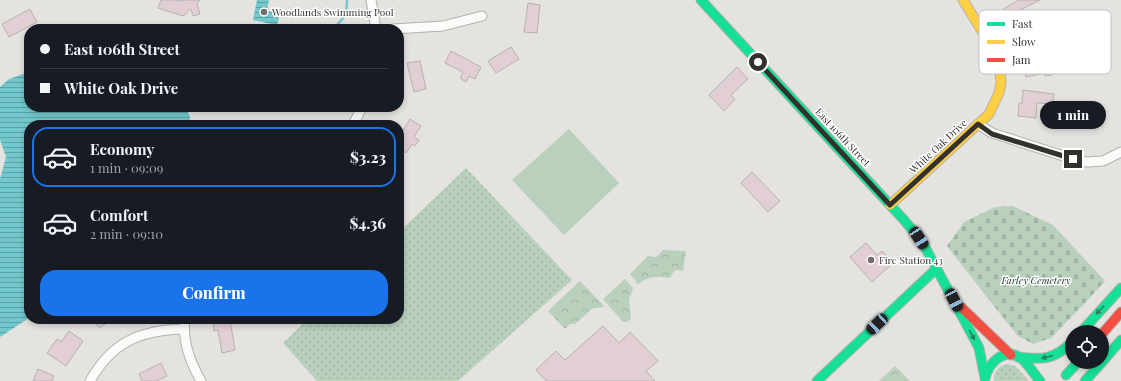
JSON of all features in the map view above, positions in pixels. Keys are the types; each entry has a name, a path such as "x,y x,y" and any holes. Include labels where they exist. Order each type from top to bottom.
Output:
{"main road":[{"name":"East 106th Street","path":"701,0 910,226 919,238 979,348 985,380"},
{"path":"963,0 979,26"},
{"path":"978,124 989,114 995,103 1001,83 1000,74"},
{"name":"White Oak Drive","path":"890,205 978,124"},
{"path":"817,381 936,269"},
{"path":"1087,325 1121,288"},
{"name":"East 106th Street","path":"954,300 1028,366 1040,381"},
{"path":"1109,326 1121,312"},
{"path":"1109,354 1121,340"},
{"path":"985,380 986,371 991,363 1000,357 1015,356 1036,359 1051,357 1065,349"},
{"path":"1066,375 1072,369"},
{"path":"1085,381 1096,369"}],"street":[{"path":"371,0 375,24"},
{"path":"404,28 443,26 482,16"},
{"name":"White Oak Drive","path":"978,124 992,134 1087,162 1103,160 1121,152"},
{"path":"184,324 187,349 201,381"},
{"path":"90,381 98,368 113,351 125,342 143,334 170,329 184,329"}],"green space":[{"path":"569,129 619,183 564,235 512,180"},
{"path":"466,168 572,280 458,381 317,381 283,343 303,324 404,324 404,227"},
{"name":"Farley Cemetery","path":"1013,206 1053,225 1105,281 1051,338 1033,344 1018,336 947,246 964,222 995,207"},
{"path":"663,250 686,251 683,271 675,270 670,278 653,277 638,284 630,274 648,256 656,257"},
{"path":"625,279 633,288 629,300 631,319 627,322 623,322 603,299"},
{"path":"580,281 605,307 593,308 575,324 570,324 565,329 548,311"},
{"path":"1007,364 1015,366 1029,381 994,381 997,370"},
{"path":"895,366 910,381 879,381"}],"water":[{"name":"Woodlands Swimming Pool","path":"257,0 269,0 267,10 280,15 277,24 253,20"},
{"path":"24,74 24,112 188,112 190,117 190,120 24,120 24,321 0,337 0,179 6,157 0,140 0,87 9,79"}],"building":[{"path":"161,0 200,0 197,3 200,14 193,16 191,9 183,16 158,8"},
{"path":"1019,0 1040,0 1020,10 1003,9"},
{"path":"528,3 540,5 537,33 524,32"},
{"path":"30,9 37,22 33,24 24,24 24,29 9,37 2,24"},
{"path":"511,47 519,59 496,73 488,61"},
{"path":"451,51 481,67 475,79 469,76 466,82 460,78 463,72 445,63"},
{"path":"420,61 426,89 414,92 407,63"},
{"path":"737,67 748,79 731,95 735,99 724,111 709,95"},
{"path":"1025,74 1040,74 1026,77"},
{"path":"1044,74 1052,75 1045,76"},
{"path":"1023,90 1054,94 1053,104 1037,103 1036,118 1018,116 1019,103 1022,103"},
{"path":"410,119 421,126 414,137 419,140 415,146 412,144 406,153 404,152 404,129"},
{"path":"752,172 780,201 768,212 741,183"},
{"name":"Fire Station 43","path":"866,243 877,255 882,251 893,263 872,282 850,257"},
{"path":"96,324 105,324 99,328"},
{"path":"213,324 231,324 235,350 222,353 218,330 214,331"},
{"path":"603,326 619,343 630,332 658,361 646,371 655,381 546,381 536,370 556,351 565,360"},
{"path":"69,331 83,341 66,366 47,353 57,339 61,342"},
{"path":"161,363 167,376 157,381 142,381 139,374"},
{"path":"38,369 54,376 52,381 33,381"}],"waterway":[{"path":"338,24 344,16 347,0"}],"traffic: fast":[{"path":"701,0 919,238 979,348 985,378"},
{"path":"817,381 936,269"},
{"path":"1087,325 1121,288"},
{"path":"1109,354 1121,340"},
{"path":"1018,357 1047,357 1065,348"},
{"path":"985,378 990,366 994,362 1004,355 1010,354 1016,355 1022,359 1040,381"},
{"path":"1066,375 1072,369"},
{"path":"1085,381 1096,369"}],"traffic: slow":[{"path":"963,0 979,26"},
{"path":"890,205 989,114 999,93 1001,83 1000,74"}],"traffic: jam":[{"path":"961,307 1011,355"},
{"path":"1109,326 1121,312"}],"place":[{"name":"Woodlands Swimming Pool","path":"264,12"},
{"name":"Fire Station 43","path":"871,260"}],"route":[{"path":"758,62 890,205 978,124 992,134 1073,159"}]}
